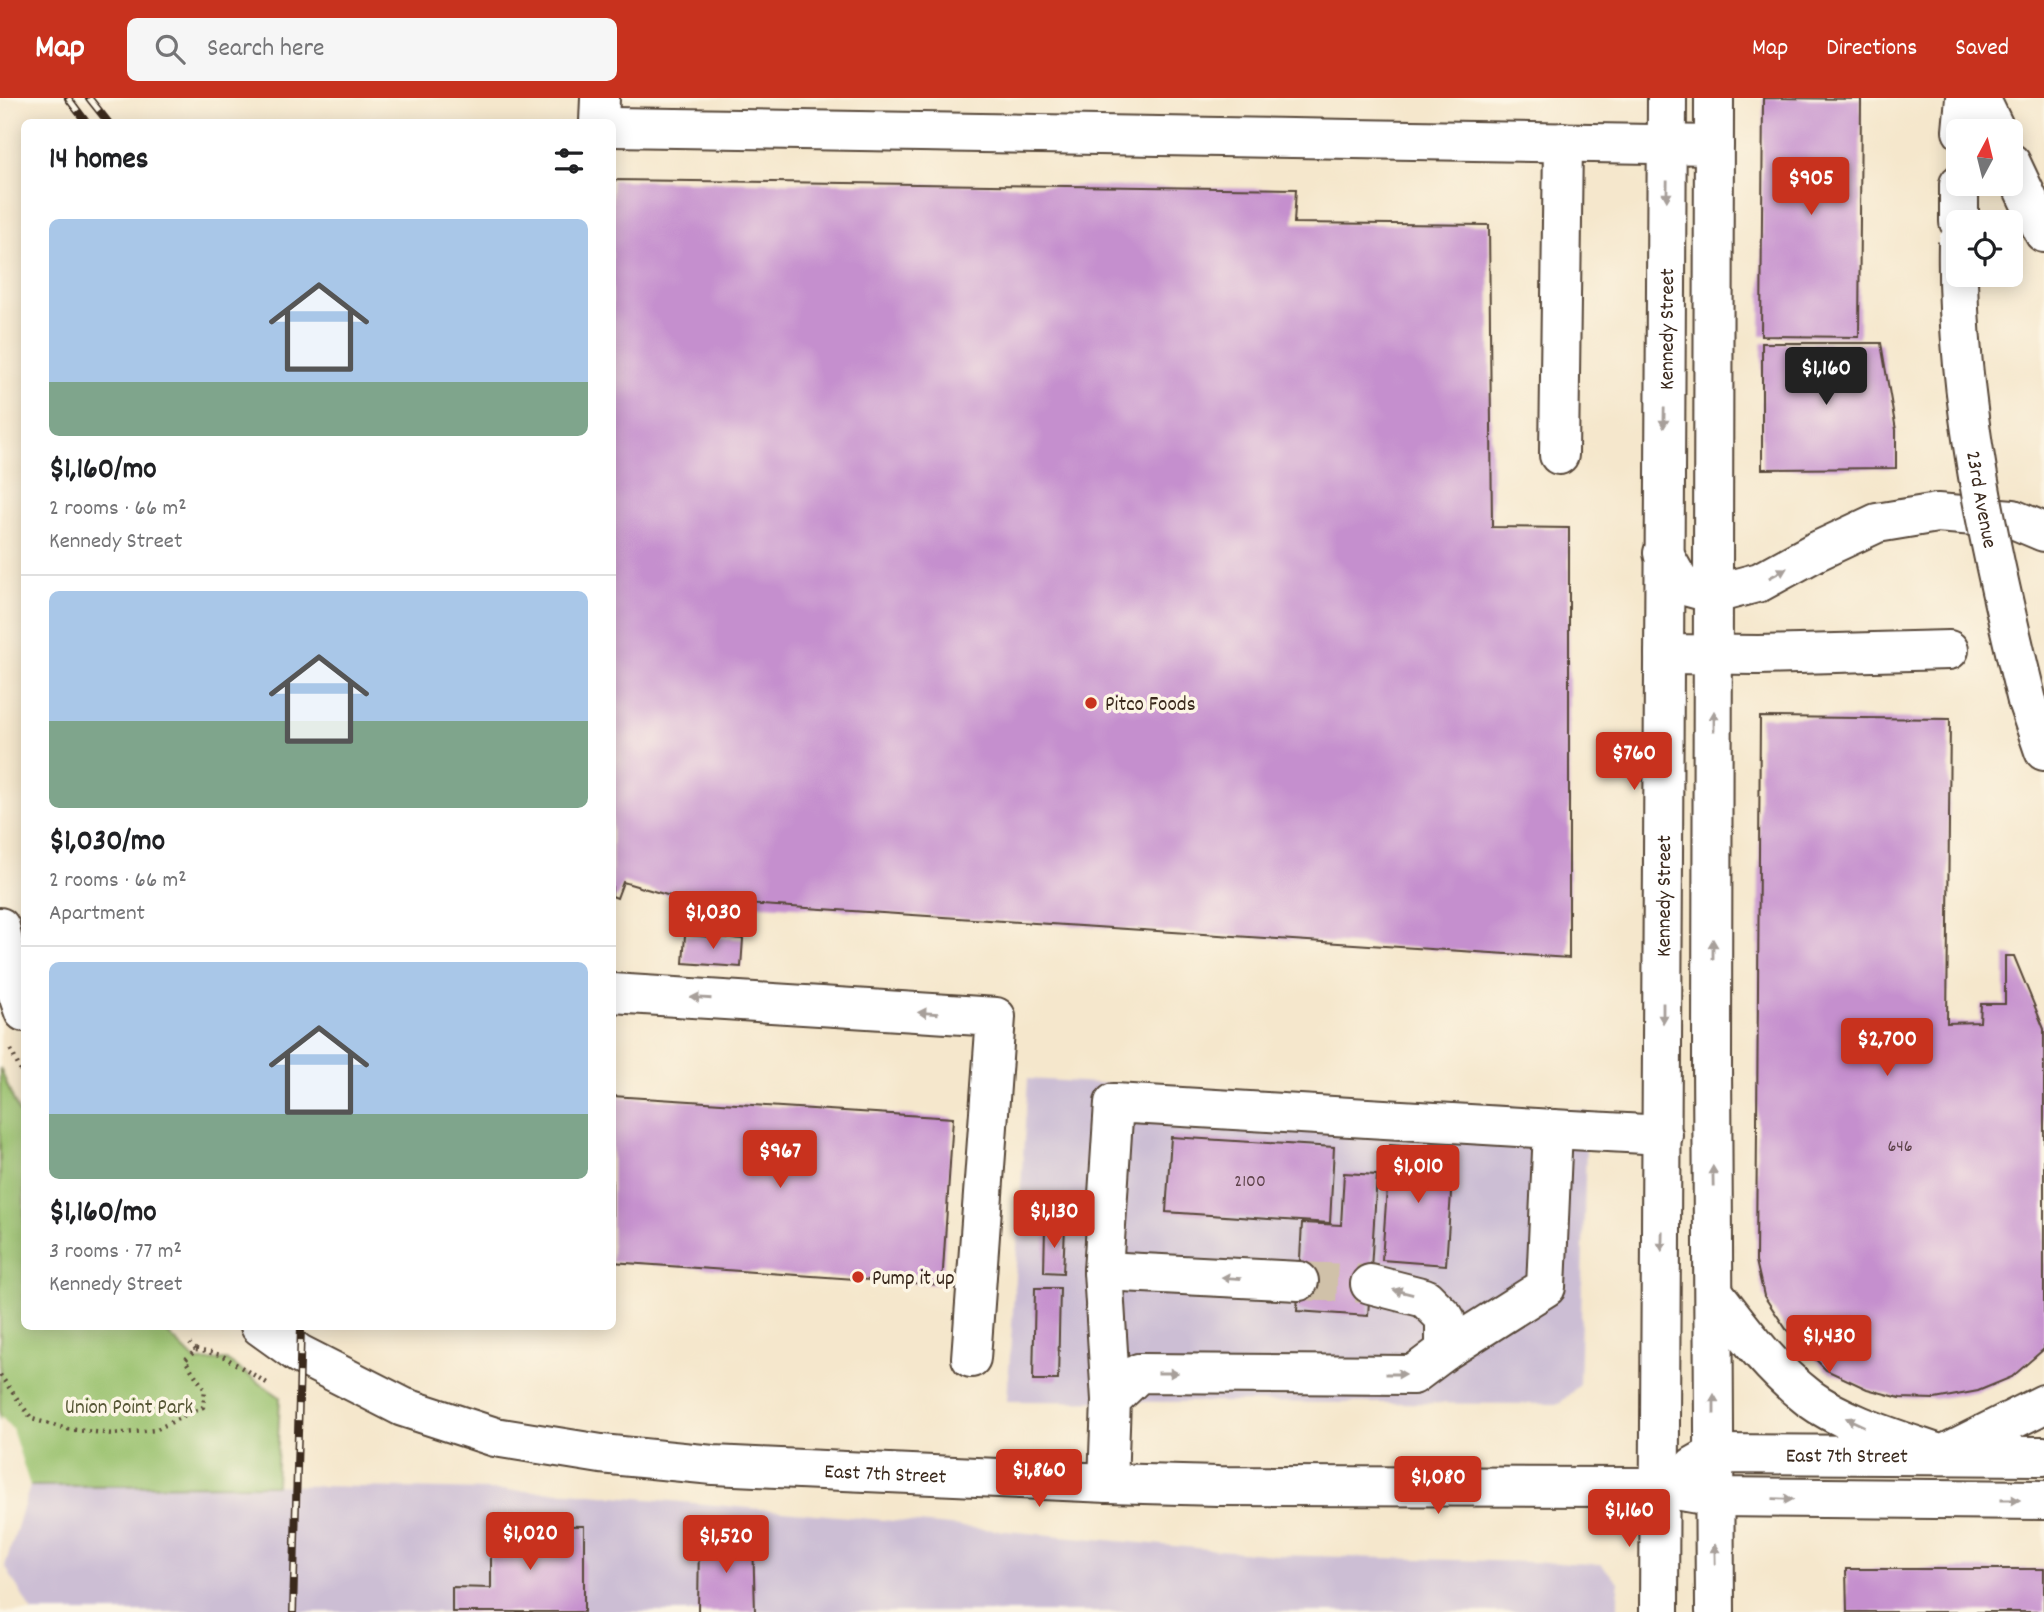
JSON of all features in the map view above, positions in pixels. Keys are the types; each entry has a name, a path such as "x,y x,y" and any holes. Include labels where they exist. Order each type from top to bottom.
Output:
{"main road":[{"path":"599,119 600,98"},
{"name":"Kennedy Street","path":"1659,1612 1667,98"},
{"path":"1714,98 1712,1058 1715,1612"},
{"path":"1963,119 1965,98"},
{"path":"1980,98 1990,119"},
{"path":"616,127 1714,145"},
{"path":"1559,455 1563,142"},
{"path":"2023,188 2044,233"},
{"name":"23rd Avenue","path":"1959,287 1964,373 1976,463 2005,612 2027,701 2044,751"},
{"path":"1663,553 1681,584 1714,594 1760,582 1877,523 1937,513 2013,519 2044,531"},
{"path":"1664,654 1949,650"},
{"path":"0,927 7,963 21,1003"},
{"path":"616,993 996,1017 971,1358"},
{"path":"1108,1483 1111,1400 1103,1271 1114,1103 1663,1135"},
{"path":"1111,1400 1139,1373 1413,1375 1445,1351 1546,1287 1553,1129"},
{"path":"1103,1271 1299,1281"},
{"path":"1370,1284 1425,1298 1445,1318 1445,1351"},
{"path":"1715,1294 1762,1356 1810,1399 1858,1425 1942,1455 2044,1404"},
{"name":"East 7th Street","path":"266,1330 299,1354 403,1407 495,1437 601,1454 713,1465 1108,1483 1229,1486 1659,1486 1715,1497 2044,1500"},
{"name":"East 7th Street","path":"1659,1486 1715,1454 2044,1456"}],"path":[{"path":"190,1344 196,1350 220,1355 274,1388"},
{"path":"0,1375 32,1419 67,1429 113,1434 155,1430 203,1406 205,1390 185,1360 196,1350"}],"shaded area":[{"path":"1028,1079 1587,1111 1579,1385 1559,1404 1007,1401"},
{"path":"276,1485 569,1492 1275,1555 1601,1564 1618,1582 1618,1612 28,1612 1,1566 27,1486"}],"green space":[{"name":"Union Point Park","path":"0,1068 21,1118 21,1330 164,1330 196,1361 226,1360 280,1397 276,1485 27,1486 0,1419"}],"pier":[{"path":"0,1415 12,1429 30,1486 5,1566 32,1612 0,1612"}],"building":[{"path":"1763,98 1861,99 1859,337 1761,336"},
{"name":"Pitco Foods","path":"616,180 1296,189 1294,223 1489,225 1492,527 1569,528 1569,958 684,900 623,882 617,898"},
{"path":"1762,343 1881,343 1896,430 1896,468 1762,469"},
{"path":"1760,717 1950,719 1947,1023 1980,1022 1981,1004 2005,1004 2005,956 2014,956 2044,1029 2044,1349 2012,1377 1978,1391 1935,1399 1900,1398 1867,1389 1826,1370 1786,1329 1764,1296 1756,1261"},
{"path":"685,935 743,939 741,967 683,963"},
{"path":"616,1096 953,1118 942,1285 616,1262"},
{"path":"1171,1137 1334,1147 1330,1223 1166,1212"},
{"path":"1390,1145 1454,1150 1446,1265 1382,1260"},
{"path":"1344,1173 1377,1175 1368,1316 1297,1311 1302,1223 1341,1225"},
{"path":"1045,1227 1065,1227 1063,1273 1044,1272"},
{"path":"1035,1288 1060,1288 1058,1380 1033,1380"},
{"path":"491,1525 584,1526 584,1612 452,1612 452,1587 491,1588"},
{"path":"699,1537 753,1539 755,1612 698,1612"},
{"path":"1846,1569 2044,1569 2044,1612 1847,1612"}],"tunnel":[{"path":"1299,1281 1370,1284"}],"railway":[{"path":"68,98 84,119"},
{"path":"89,98 106,119"},
{"path":"293,1612 301,1330"}],"place":[{"name":"Pitco Foods","path":"1091,703"},
{"name":"Pump it up","path":"858,1277"}]}
